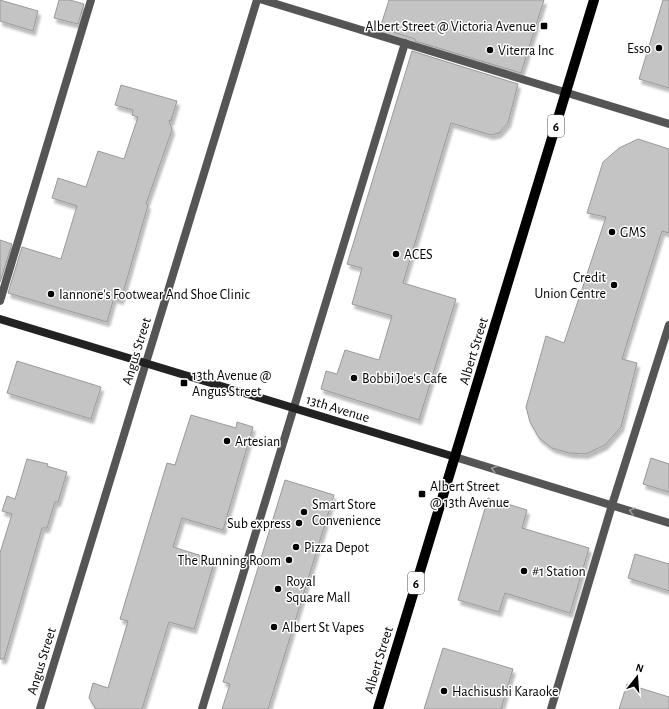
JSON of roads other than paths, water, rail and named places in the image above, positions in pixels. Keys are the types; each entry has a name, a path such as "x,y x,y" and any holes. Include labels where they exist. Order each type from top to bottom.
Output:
{"main road":[{"name":"Albert Street","path":"378,709 594,0"}],"street":[{"path":"0,301 91,0"},
{"name":"Angus Street","path":"40,709 257,0"},
{"path":"263,0 669,124"},
{"path":"202,709 405,43"},
{"name":"13th Avenue","path":"0,319 669,523"},
{"path":"551,709 612,505 669,325"}],"place":[{"name":"Albert Street @ Victoria Avenue","path":"544,26"},
{"name":"Esso","path":"659,48"},
{"name":"Viterra Inc","path":"490,50"},
{"name":"GMS","path":"612,232"},
{"name":"ACES","path":"396,254"},
{"name":"Credit Union Centre","path":"614,285"},
{"name":"Iannone's Footwear And Shoe Clinic","path":"51,294"},
{"name":"Bobbi Joe's Cafe","path":"354,378"},
{"name":"13th Avenue @ Angus Street","path":"184,383"},
{"name":"Artesian","path":"227,441"},
{"name":"Albert Street @ 13th Avenue","path":"422,494"},
{"name":"Smart Store Convenience","path":"304,512"},
{"name":"Sub express","path":"299,523"},
{"name":"Pizza Depot","path":"296,547"},
{"name":"The Running Room","path":"289,560"},
{"name":"#1 Station","path":"524,571"},
{"name":"Royal Square Mall","path":"278,589"},
{"name":"Albert St Vapes","path":"274,627"},
{"name":"Hachisushi Karaoke","path":"444,691"}]}
